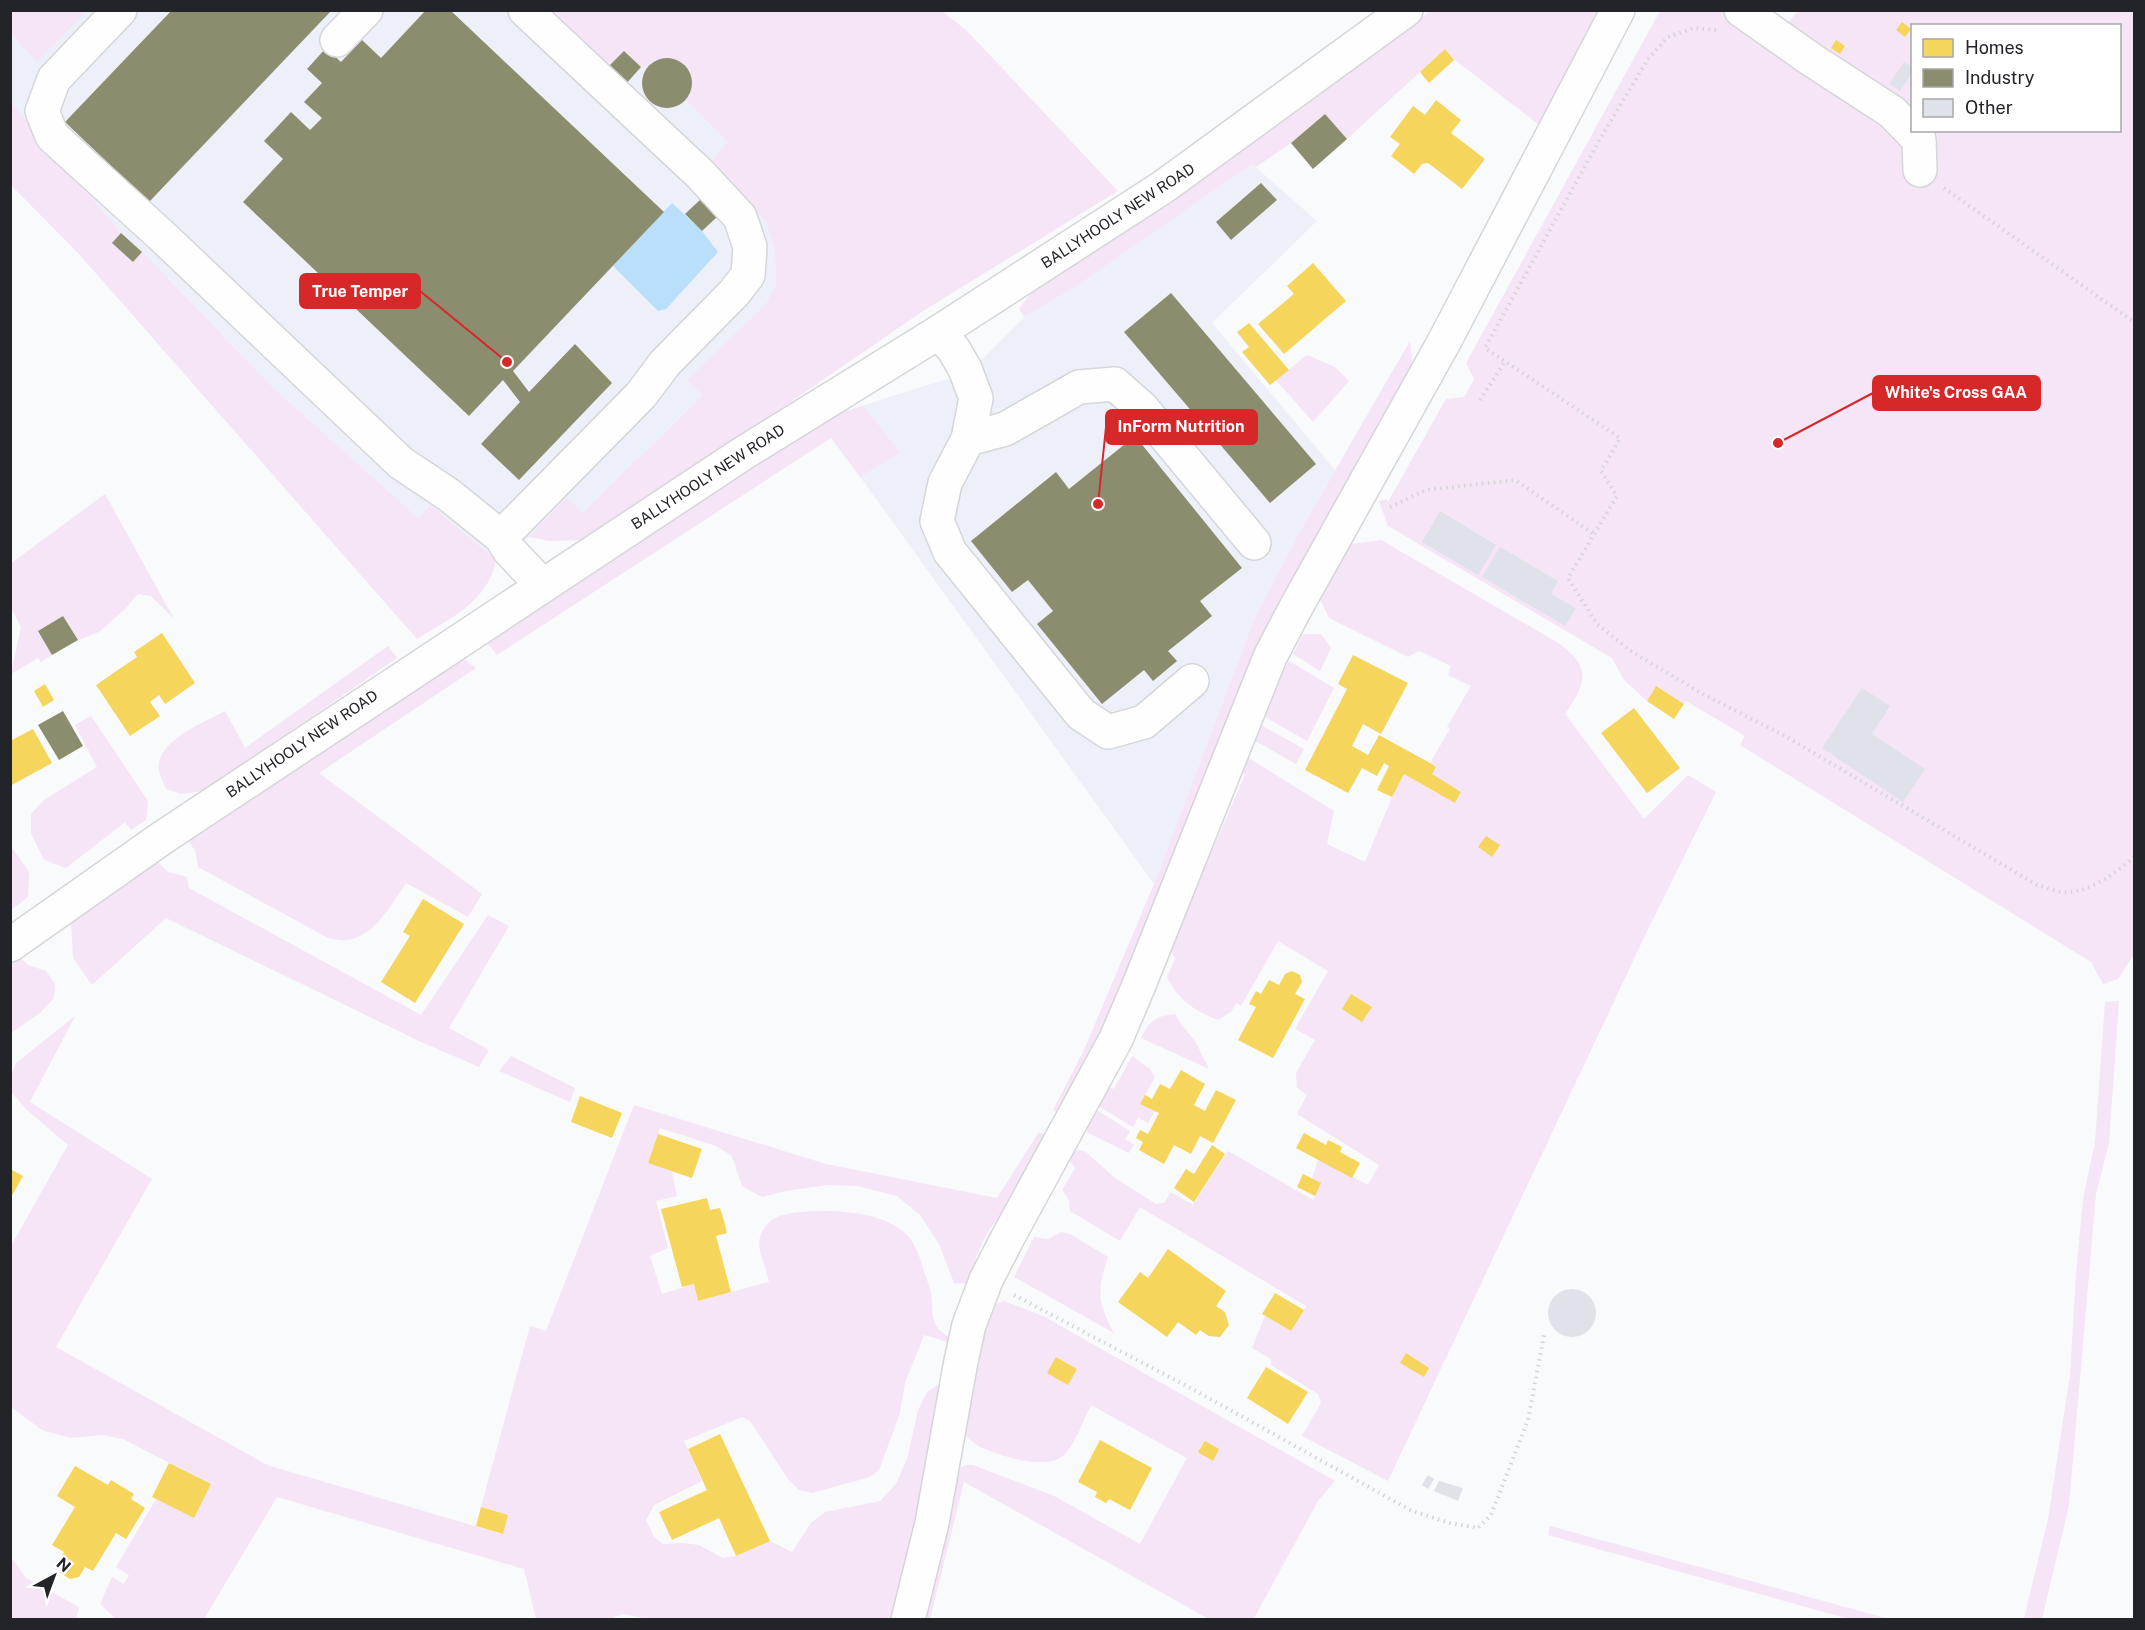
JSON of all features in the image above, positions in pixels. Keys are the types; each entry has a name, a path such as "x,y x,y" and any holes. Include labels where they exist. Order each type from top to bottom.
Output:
{"street":[{"path":"120,10 54,79 42,111 52,136 180,253 401,463 450,495 501,537 509,550 542,585"},
{"path":"337,40 366,10"},
{"path":"501,537 641,395 665,363 734,293 748,275 750,247 740,217 700,174 525,10"},
{"name":"BALLYHOOLY NEW ROAD","path":"10,945 171,832 542,585 742,454 939,332 1163,188 1406,10"},
{"path":"908,1620 932,1523 969,1325 986,1280 1116,1039 1270,657 1444,342 1618,10"},
{"path":"1734,23 1812,60 1892,112 1911,132"},
{"path":"1911,132 1919,140 1920,170"},
{"path":"939,332 954,350 965,369 976,398 968,439 945,483 937,521 950,552 1081,714 1108,732 1144,723 1192,681"},
{"path":"968,439 1005,429 1079,387 1115,384 1142,408 1254,543"}],"path":[{"path":"1734,23 1717,30 1694,28 1668,37 1648,59 1600,139 1485,348 1620,438 1601,471 1617,496 1568,578 1597,624 1632,652 1703,694 1785,736 2037,885 2063,892 2085,890 2116,873 2134,857"},
{"path":"1920,170 2134,322"},
{"path":"1480,400 1505,362"},
{"path":"1384,510 1426,490 1515,480 1593,534"},
{"path":"1007,1291 1196,1390 1412,1511 1450,1523 1478,1528 1491,1515 1528,1420 1544,1335"}],"shaded area":[{"path":"1799,10 2134,11 2134,954 2118,979 2103,984 2091,962 1740,745 1745,736 1686,701 1684,704 1656,686 1647,701 1624,680 1612,658 1388,526 1379,501 1386,499 1388,502 1446,399 1464,397 1474,379 1466,363 1660,11 1766,11 1786,25"},
{"path":"10,11 648,11 923,311 595,513 529,537 407,626 79,254 11,185"},
{"path":"10,11 86,11 37,62 11,33"},
{"path":"547,11 942,11 966,30 1118,191 923,311 609,527 585,540 550,541 529,537 567,497 583,513 703,395 687,380 766,304 776,285 775,249 766,221 711,162 728,142 685,100 689,93 690,79 685,67 673,59 664,59 641,67 624,51 607,68"},
{"path":"1430,11 1607,11 1486,237 1480,235 1538,124 1455,60 1445,49 1347,139 1325,114 1291,143 1256,167 1252,164 1078,285 1024,317 1019,309 1033,290 1239,151"},
{"path":"10,101 121,233 112,243 142,252 274,389 419,519 430,505 496,560 492,574 476,598 454,616 417,639 79,254 11,185"},
{"path":"1252,164 1317,221 1212,323 1335,470 1255,617 1154,884 832,438 826,417 947,379 981,360 1024,317 1078,285"},
{"path":"1410,341 1413,367 1165,889 1064,1117 1053,1110 1084,1050 1154,884 1255,617 1300,531"},
{"path":"1307,355 1335,367 1349,381 1313,422 1276,380"},
{"path":"863,406 900,452 860,477 831,438 497,655 485,641 826,417"},
{"path":"105,494 174,619 151,596 138,594 99,632 78,640 63,616 38,631 52,655 41,662 38,658 11,674 21,627 11,608 10,564"},
{"path":"1381,540 1560,644 1571,653 1578,661 1582,677 1577,694 1565,714 1644,819 1688,775 1716,792 1649,927 1388,1481 1302,1436 1321,1403 1318,1394 1271,1365 1271,1359 1252,1348 1265,1316 1291,1331 1306,1306 1140,1207 1120,1241 1070,1211 1069,1200 1062,1190 1075,1168 1068,1159 1072,1152 1079,1150 1086,1152 1115,1178 1156,1204 1164,1203 1171,1192 1193,1205 1228,1151 1313,1200 1315,1196 1312,1179 1318,1159 1368,1185 1379,1165 1297,1114 1307,1095 1297,1088 1296,1073 1315,1040 1295,1029 1328,971 1278,941 1241,1006 1236,1003 1231,1012 1218,1020 1188,1004 1176,992 1167,977 1175,958 1168,949 1188,888 1195,891 1240,786 1245,774 1237,770 1244,755 1334,811 1327,844 1365,862 1404,774 1455,803 1461,793 1432,774 1436,767 1430,763 1450,729 1447,727 1471,686 1448,675 1451,666 1419,651 1408,657 1329,618 1320,599 1351,544"},
{"path":"1303,634 1321,634 1331,648 1320,671 1293,654"},
{"path":"388,646 397,658 204,791 181,794 166,789 159,771 159,761 164,751 182,734 225,711 245,748"},
{"path":"460,656 476,668 319,773 482,894 468,917 406,883 381,918 365,933 346,940 328,938 198,867 195,850 186,839"},
{"path":"1289,661 1334,688 1307,741 1265,717 1262,712"},
{"path":"91,716 148,801 146,820 131,830 125,822 66,868 44,860 31,833 31,814 44,800 97,767 75,725"},
{"path":"1261,725 1304,749 1296,764 1252,739"},
{"path":"10,845 29,872 28,897 11,910"},
{"path":"156,860 168,872 187,877 189,888 421,1015 488,915 509,926 449,1028 489,1050 479,1067 419,1041 166,918 92,985 73,958 71,920"},
{"path":"20,957 28,965 46,971 55,984 54,998 40,1013 11,1033 11,965"},
{"path":"2119,1001 2109,1143 2096,1194 2069,1505 2042,1619 2024,1619 2048,1519 2070,1375 2083,1199 2095,1142 2105,1002"},
{"path":"1175,1014 1195,1041 1209,1069 1141,1038 1154,1020"},
{"path":"75,1016 30,1102 152,1179 56,1347 267,1465 502,1534 508,1515 481,1507 530,1326 546,1331 634,1105 826,1164 997,1198 1039,1132 1049,1137 986,1235 976,1257 970,1288 962,1283 954,1283 939,1244 920,1215 897,1196 858,1186 828,1185 762,1197 742,1186 732,1156 716,1146 660,1128 648,1163 672,1171 677,1196 656,1201 668,1248 650,1256 662,1294 694,1284 698,1301 769,1282 760,1249 761,1235 772,1220 791,1213 830,1211 871,1216 891,1223 907,1235 913,1243 930,1289 935,1324 949,1337 948,1342 924,1335 905,1383 900,1413 879,1470 870,1477 812,1493 799,1490 788,1479 750,1421 742,1417 684,1441 702,1481 654,1505 646,1520 654,1537 663,1544 699,1545 723,1558 736,1556 770,1541 792,1552 811,1523 825,1512 880,1501 896,1484 907,1459 918,1410 927,1392 938,1385 942,1401 893,1619 654,1620 622,1614 610,1619 536,1619 524,1569 277,1497 204,1619 114,1619 100,1604 112,1577 124,1584 129,1575 116,1567 156,1499 194,1518 210,1484 123,1439 102,1435 70,1438 42,1430 11,1407 11,1246 68,1145 27,1110 11,1092 10,1079 16,1063"},
{"path":"511,1056 575,1088 570,1102 499,1071"},
{"path":"1132,1056 1150,1069 1155,1077 1141,1103 1155,1111 1148,1123 1138,1117 1133,1127 1097,1105 1107,1086 1114,1089"},
{"path":"1095,1109 1130,1131 1125,1139 1134,1145 1129,1153 1088,1133 1086,1125"},
{"path":"1061,1232 1070,1234 1108,1257 1100,1296 1104,1313 1114,1333 1014,1277 1034,1237 1048,1239"},
{"path":"1004,1301 1043,1316 1335,1481 1318,1501 1253,1620 1209,1619 964,1482 930,1619 917,1620 957,1470 966,1465 973,1465 1054,1496 1140,1544 1187,1458 1091,1405 1069,1450 1057,1459 1048,1462 1025,1461 1001,1455 979,1447 963,1435 970,1365 993,1305"},
{"path":"1550,1526 1889,1619 1849,1619 1548,1535"},
{"path":"11,1557 26,1578 79,1607 76,1619 11,1619"}],"water":[{"path":"672,203 702,231 718,252 666,309 658,311 613,266"}],"building: Homes":[{"path":"1902,22 1911,29 1905,37 1896,30"},
{"path":"1836,40 1845,46 1840,54 1831,48"},
{"path":"1445,49 1454,60 1429,83 1420,72"},
{"path":"1436,100 1461,120 1451,133 1485,159 1462,189 1428,163 1422,164 1414,174 1391,156 1400,144 1390,137 1413,106 1425,115"},
{"path":"1313,263 1346,301 1284,354 1258,324 1294,294 1287,286"},
{"path":"1249,323 1289,370 1270,385 1242,352 1249,347 1237,332"},
{"path":"162,633 195,683 165,704 159,695 150,702 160,716 130,736 96,685 137,657 134,652"},
{"path":"1353,655 1408,683 1381,734 1363,724 1352,746 1368,755 1379,735 1430,763 1436,767 1432,774 1461,792 1455,803 1404,774 1392,797 1377,790 1389,766 1384,763 1377,776 1362,768 1348,793 1305,770 1347,689 1338,684"},
{"path":"45,684 54,700 43,707 34,691"},
{"path":"1656,686 1684,704 1674,719 1647,701"},
{"path":"1634,708 1680,768 1647,793 1601,733"},
{"path":"33,729 52,763 10,786 10,741"},
{"path":"1486,836 1500,845 1492,857 1478,847"},
{"path":"423,899 464,924 415,1003 381,982 410,936 403,932"},
{"path":"1292,971 1300,975 1302,982 1295,994 1305,999 1273,1058 1238,1040 1256,1007 1249,1004 1256,991 1261,994 1269,980 1279,985 1285,974"},
{"path":"1351,994 1372,1007 1362,1022 1342,1009"},
{"path":"1181,1070 1205,1084 1194,1105 1205,1111 1216,1090 1236,1100 1213,1143 1200,1136 1191,1154 1174,1145 1164,1164 1139,1150 1143,1142 1136,1138 1140,1130 1148,1134 1159,1113 1140,1104 1145,1095 1152,1099 1160,1084 1170,1089"},
{"path":"580,1096 622,1113 612,1138 571,1122"},
{"path":"1304,1133 1326,1145 1328,1140 1342,1147 1340,1152 1360,1163 1352,1178 1296,1148"},
{"path":"658,1134 702,1149 692,1178 648,1163"},
{"path":"1212,1145 1225,1154 1194,1202 1174,1188 1186,1169 1194,1174"},
{"path":"10,1169 23,1176 10,1199"},
{"path":"1303,1174 1321,1183 1315,1196 1297,1187"},
{"path":"707,1198 710,1210 720,1208 724,1221 727,1233 716,1236 731,1292 698,1301 694,1284 682,1287 661,1209"},
{"path":"1168,1249 1226,1291 1216,1306 1225,1312 1229,1325 1220,1337 1209,1336 1200,1330 1196,1335 1178,1322 1167,1337 1118,1302 1140,1272 1148,1278"},
{"path":"1275,1293 1304,1310 1291,1331 1262,1314"},
{"path":"1406,1353 1429,1368 1424,1377 1400,1363"},
{"path":"1056,1357 1077,1369 1068,1385 1047,1373"},
{"path":"1266,1367 1308,1392 1288,1424 1247,1398"},
{"path":"720,1434 770,1541 736,1556 719,1518 672,1540 659,1512 707,1490 688,1449"},
{"path":"1100,1440 1152,1468 1130,1510 1109,1499 1106,1503 1095,1497 1097,1492 1078,1482"},
{"path":"1205,1441 1219,1449 1213,1461 1198,1452"},
{"path":"169,1463 211,1484 194,1518 152,1497"},
{"path":"75,1466 108,1485 111,1480 134,1494 131,1499 145,1508 126,1539 116,1533 93,1571 85,1567 79,1577 70,1579 60,1573 57,1564 64,1552 52,1545 75,1507 57,1496"},
{"path":"481,1507 508,1515 503,1534 476,1526"}],"building: Industry":[{"path":"172,10 332,10 149,202 65,122"},
{"path":"426,10 450,10 664,212 513,371 529,392 575,344 612,383 519,480 481,444 520,402 503,380 469,416 243,202 283,159 264,141 291,112 310,130 322,118 304,102 322,83 307,69 326,48 341,62 362,40 381,58"},
{"path":"624,51 641,67 625,85 607,68"},
{"path":"667,58 685,65 692,83 685,101 667,108 649,101 642,83 649,65"},
{"path":"1325,114 1347,139 1313,169 1291,143"},
{"path":"1261,183 1277,200 1231,240 1216,222"},
{"path":"701,199 718,216 702,231 685,214"},
{"path":"121,233 142,252 133,262 112,243"},
{"path":"1171,293 1316,464 1270,503 1124,332"},
{"path":"1135,436 1242,568 1200,601 1212,616 1168,651 1177,661 1153,681 1144,670 1102,704 1037,624 1053,611 1028,580 1012,592 971,541 1056,472 1069,489"},
{"path":"63,616 78,640 52,655 38,631"},
{"path":"63,711 83,746 59,760 38,725"}],"building: Other":[{"path":"1904,62 1911,66 1911,74 1900,91 1889,84"},
{"path":"1440,511 1496,545 1478,575 1422,542"},
{"path":"1500,547 1558,581 1551,594 1576,608 1565,626 1482,577"},
{"path":"1862,688 1890,706 1872,734 1925,769 1903,802 1822,748"},
{"path":"1572,1289 1589,1296 1596,1313 1589,1330 1572,1337 1555,1330 1548,1313 1555,1296"},
{"path":"1428,1475 1434,1479 1428,1489 1422,1485"},
{"path":"1439,1481 1463,1488 1458,1501 1434,1491"}],"place":[{"name":"True Temper","path":"507,362"},
{"name":"White's Cross GAA","path":"1778,443"},
{"name":"InForm Nutrition","path":"1098,504"}]}
